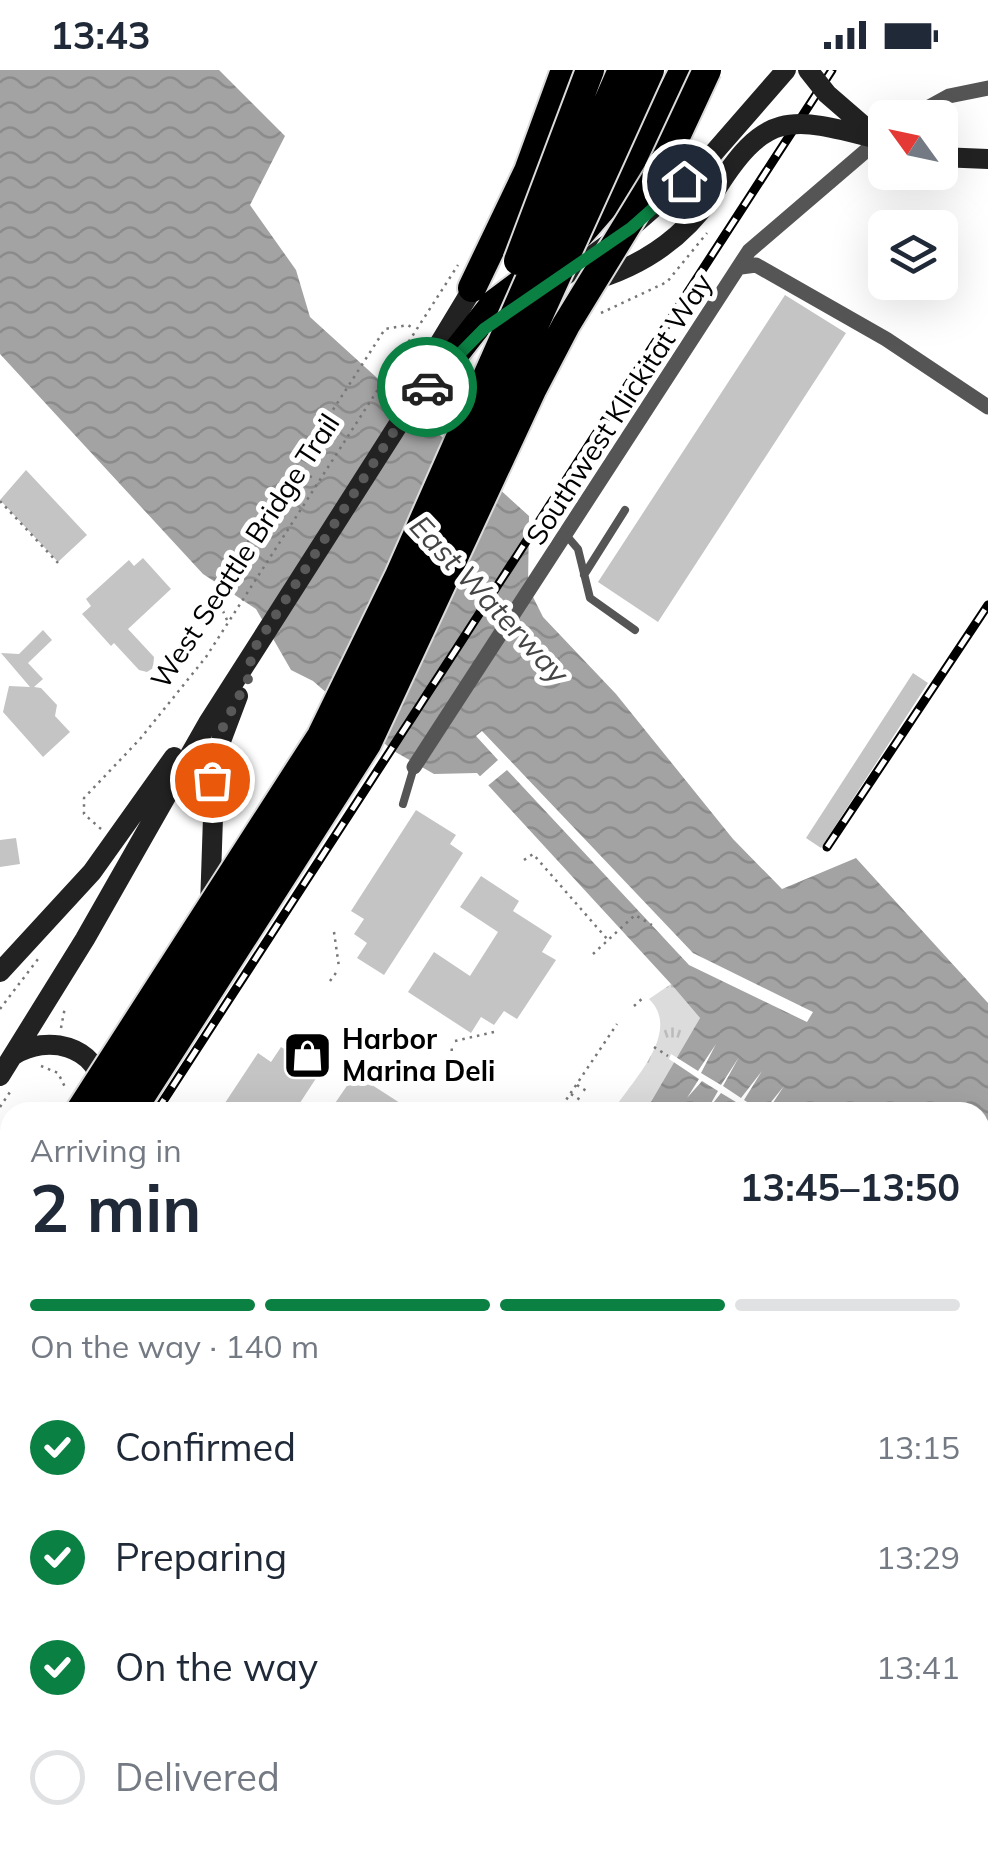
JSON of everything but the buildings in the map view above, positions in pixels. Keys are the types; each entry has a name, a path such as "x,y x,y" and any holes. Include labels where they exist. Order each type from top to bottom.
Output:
{"highway":[{"path":"472,288 528,171 565,70"},
{"path":"437,489 590,70"},
{"path":"97,1102 321,736 437,489 622,70"},
{"path":"98,1102 298,819 353,726 650,70"},
{"path":"138,1102 367,744 532,390 566,325 659,173 707,70"},
{"path":"443,368 496,304 590,224 626,181 679,80"}],"main road":[{"path":"407,411 427,364 584,112 602,70"},
{"path":"10,1077 12,1056 252,652 407,411 443,368 484,329 631,228 704,164 786,70"},
{"path":"808,70 846,112 868,128"},
{"path":"537,296 641,264 682,231 712,196 744,147 780,126 814,123 868,135"},
{"path":"958,158 988,159"},
{"path":"98,1102 184,984 202,948 214,860 215,757 223,727 251,670 252,652"},
{"path":"0,972 92,872 165,772 219,684 252,652"},
{"path":"12,1056 32,1044 50,1042 73,1048 92,1064 103,1084 96,1102"}],"street":[{"path":"942,100 988,88"},
{"path":"741,267 748,251 794,208 868,151"},
{"name":"Southwest Klickitat Way","path":"414,767 741,267 756,264 886,339 988,407"}],"lane":[{"path":"584,575 625,510"},
{"path":"566,535 578,548 590,598 635,630"},
{"path":"403,804 414,767"}],"path":[{"name":"West Seattle Bridge Trail","path":"96,824 82,810 84,798 140,739 219,638 462,258"},
{"path":"227,620 214,593 385,329 408,325 415,329"},
{"path":"296,467 317,480"},
{"path":"0,500 58,563"},
{"path":"524,860 534,854 608,940"},
{"path":"594,954 635,915 652,925"},
{"path":"330,981 338,968 334,932"},
{"path":"0,1008 22,976 31,970 38,978"},
{"path":"634,1006 645,996"},
{"path":"62,1027 68,1002"},
{"path":"564,1102 617,1024"},
{"path":"451,1066 454,1042 494,1032"},
{"path":"654,1047 668,1056"},
{"path":"32,1067 44,1066 58,1073 85,1102"},
{"path":"2,1102 10,1077"},
{"path":"576,1084 588,1092"},
{"path":"570,1093 582,1101"}],"green space":[{"path":"671,984 700,1018 651,1102 619,1102 657,1041 658,1012 649,999"}],"water":[{"name":"East Waterway","path":"0,70 219,70 285,136 250,205 296,270 310,317 529,516 528,587 543,617 616,694 733,839 782,889 856,858 988,1003 988,1102 651,1102 700,1018 671,984 477,773 434,774 392,750 313,681 291,670 256,609 203,574 0,354"}],"pier":[{"path":"482,731 693,953 813,1012 807,1022 689,965 507,770 485,788 477,779 498,760 476,736"},
{"path":"716,1044 701,1073 721,1085 739,1057 723,1086 741,1098 762,1071 744,1100 747,1102 736,1102 721,1093 712,1102 718,1091 702,1081 687,1098 699,1079 669,1059 671,1054 698,1071"}],"railway":[{"path":"162,1102 832,70"},
{"path":"827,847 988,605"}],"way so far":[{"path":"212,780 223,727 248,679 252,652 407,411 427,387"}],"place":[{"name":"Harbor Marina Deli","path":"307,1055"}],"route":[{"path":"427,387 484,329 631,228 684,181"}]}
